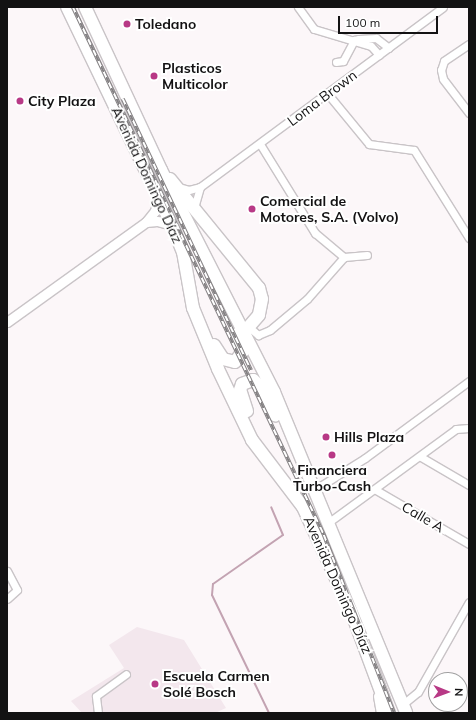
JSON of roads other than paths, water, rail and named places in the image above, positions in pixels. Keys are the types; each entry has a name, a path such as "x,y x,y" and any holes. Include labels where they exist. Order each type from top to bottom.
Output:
{"main road":[{"name":"Avenida Domingo Díaz","path":"67,7 159,195 172,225 183,252 193,308 218,370 252,440 304,506 368,650 388,713"},
{"name":"Avenida Domingo Díaz","path":"85,7 161,170 204,256 247,330 329,522 404,708"},
{"path":"161,170 178,187 259,288 261,310 247,330"},
{"path":"188,283 218,354 228,363 235,362 241,358 242,344 204,256"},
{"path":"277,470 240,398 242,384 253,380 259,382 280,426 295,444"}],"street":[{"path":"298,7 314,28 371,46 379,55"},
{"name":"Loma Brown","path":"200,187 443,7"},
{"path":"354,40 370,37 389,48"},
{"path":"336,62 343,61 354,40"},
{"path":"469,44 444,61 441,70 443,79 469,114"},
{"path":"327,93 370,144 414,150 469,238"},
{"path":"260,144 315,233 344,257"},
{"path":"178,187 189,190 200,187"},
{"path":"194,208 200,187"},
{"path":"7,322 146,222 154,211 159,195"},
{"path":"146,222 157,221 172,225"},
{"path":"247,330 258,335 270,330 307,299 344,257 367,255"},
{"path":"315,492 365,458 469,381"},
{"path":"329,522 422,457 456,429 467,428"},
{"path":"422,457 469,485"},
{"name":"Calle A","path":"376,490 469,544"},
{"path":"7,571 17,590 7,599"},
{"path":"404,708 418,692 469,602"},
{"path":"368,650 381,713"},
{"path":"98,713 96,696 126,674"}],"waterway":[{"path":"269,713 212,595 213,584 283,535 271,507"}],"railway":[{"path":"73,7 324,535 394,713"},
{"path":"123,99 251,370"}],"place":[{"name":"Toledano","path":"127,24"},
{"name":"Plasticos Multicolor","path":"154,76"},
{"name":"City Plaza","path":"20,101"},
{"name":"Comercial de Motores, S.A. (Volvo)","path":"252,209"},
{"name":"Hills Plaza","path":"326,437"},
{"name":"Financiera Turbo-Cash","path":"332,455"},
{"name":"Escuela Carmen Solé Bosch","path":"155,684"}]}
